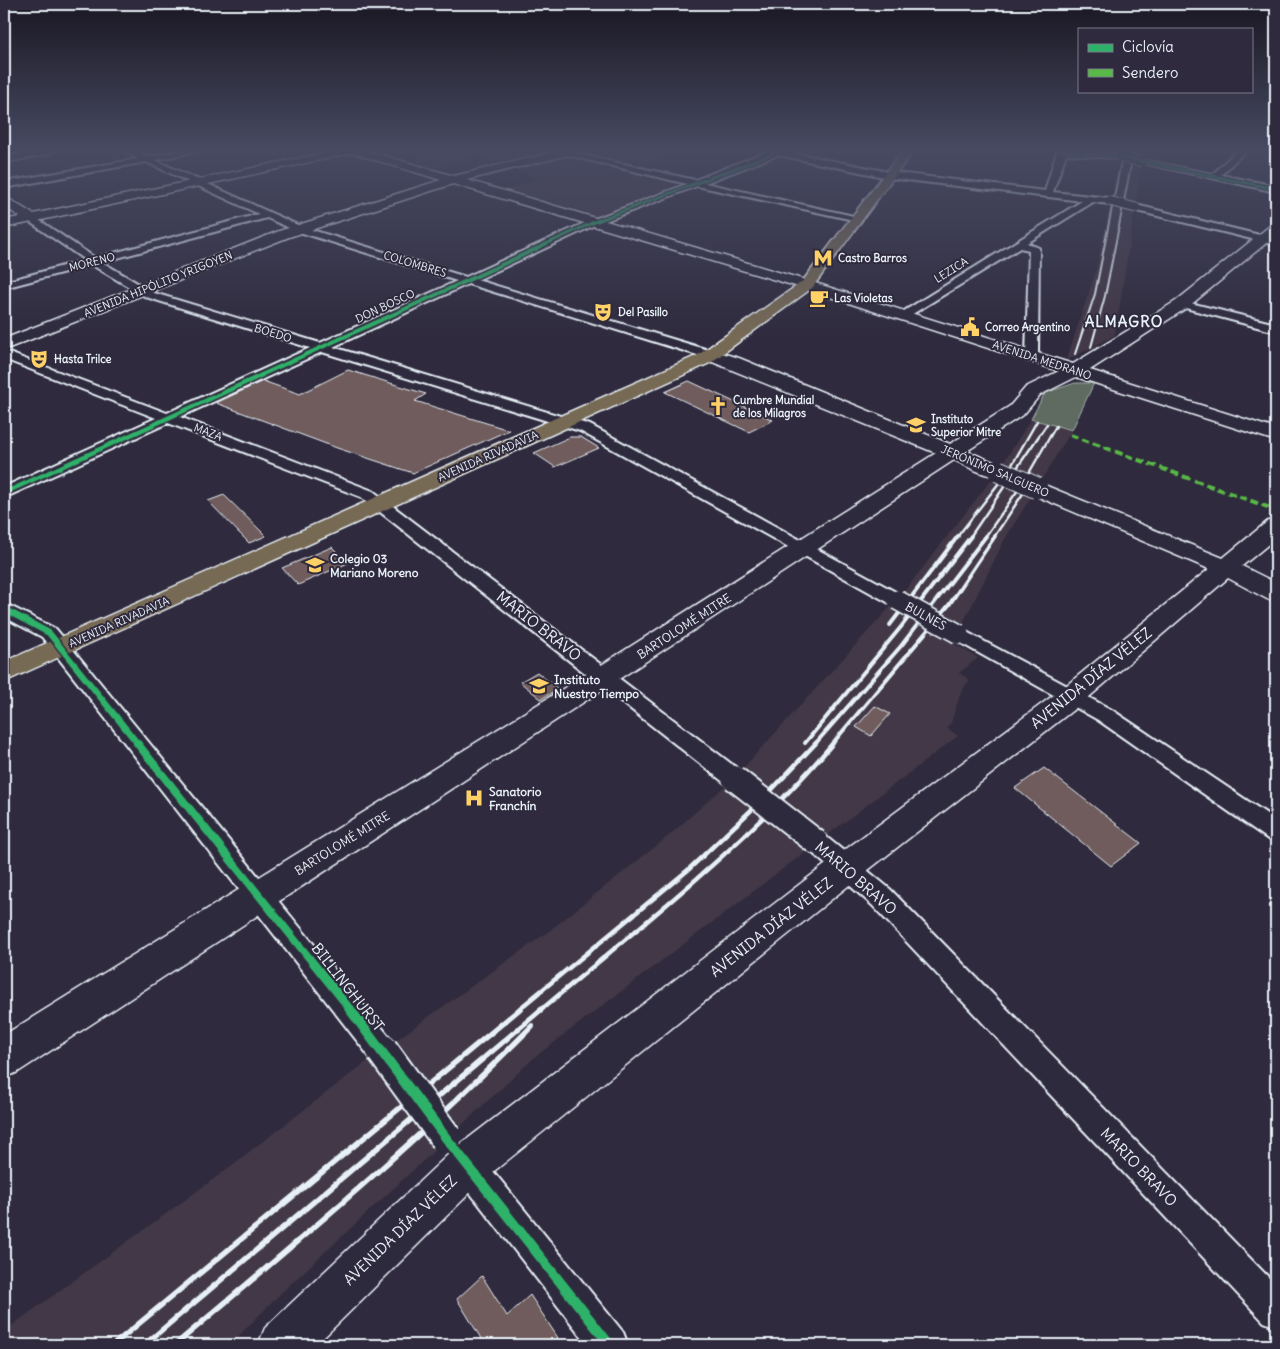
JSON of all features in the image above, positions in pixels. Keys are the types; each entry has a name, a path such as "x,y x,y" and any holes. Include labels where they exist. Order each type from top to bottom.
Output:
{"main road":[{"name":"BOEDO","path":"24,214 30,218"},
{"path":"4,224 49,214"},
{"name":"AVENIDA HIPÓLITO YRIGOYEN","path":"4,346 299,229 346,214"},
{"name":"AVENIDA MEDRANO","path":"563,214 807,285 1276,435"},
{"name":"AVENIDA RIVADAVIA","path":"4,673 711,355 807,285 859,214"},
{"name":"BARTOLOMÉ MITRE","path":"4,1058 803,549 1017,410 1033,391 1076,370 1182,304 1270,241 1276,228"},
{"name":"JERÓNIMO SALGUERO","path":"711,355 733,362 998,471 1227,568 1276,594"},
{"name":"AVENIDA DÍAZ VÉLEZ","path":"282,1345 457,1151 846,868 1072,696 1276,526"}],"street":[{"name":"DON BOSCO","path":"4,493 466,279 615,214"},
{"path":"831,214 855,219"},
{"name":"LEZICA","path":"902,316 1066,214"},
{"path":"1160,214 1270,241"},
{"name":"COLOMBRES","path":"268,215 299,229 711,355"},
{"name":"MORENO","path":"4,285 268,215"},
{"name":"BOEDO","path":"30,218 94,262 150,295 563,422"},
{"path":"1017,244 1034,248 1032,357"},
{"path":"1182,304 1276,328"},
{"name":"MAZA","path":"4,355 367,494 381,504"},
{"name":"BULNES","path":"563,422 584,428 1106,715 1276,832"},
{"name":"MARIO BRAVO","path":"381,504 816,842 881,897 1276,1310"},
{"name":"BILLINGHURST","path":"4,610 48,633 62,648 382,1050 457,1151 610,1345"}],"shaded area":[{"path":"1108,214 1134,214 1115,335 1066,361 1096,271"},
{"path":"1031,419 1072,430 1005,539 962,625 956,645 978,658 959,673 970,680 961,692 951,723 947,728 958,736 535,1057 281,1293 230,1345 4,1345 4,1331 215,1178 382,1050 549,931 666,838 734,778 903,593 998,471"}],"green space":[{"path":"1075,383 1094,383 1072,430 1031,419 1045,393"}],"building":[{"path":"348,370 426,394 415,401 509,430 413,473 337,448 216,403 263,381 300,394"},
{"name":"Cumbre Mundial de los Milagros","path":"689,381 773,420 749,432 665,392"},
{"path":"570,437 581,437 599,448 555,467 534,453"},
{"path":"224,495 266,536 249,543 208,501"},
{"name":"Colegio 03 Mariano Moreno","path":"332,547 348,563 298,585 282,568"},
{"name":"Instituto Nuestro Tiempo","path":"537,672 558,689 541,699 520,682"},
{"path":"875,706 890,714 871,736 856,727"},
{"path":"1044,768 1141,843 1111,866 1015,788"},
{"path":"482,1276 507,1316 530,1295 558,1338 550,1345 485,1345 457,1299"}],"railway":[{"path":"1075,354 1095,294 1111,214"},
{"path":"1091,347 1105,296 1121,214"},
{"path":"957,537 1009,470 1037,421"},
{"path":"970,537 1047,424"},
{"path":"985,537 1025,480 1056,426"},
{"path":"994,537 1030,483"},
{"path":"890,625 958,536"},
{"path":"805,743 901,627 971,536"},
{"path":"815,744 901,646 986,536"},
{"path":"832,744 949,605 995,536"},
{"path":"519,1009 688,870 763,799 816,743"},
{"path":"542,1009 730,849 801,779 833,743"},
{"path":"113,1345 521,1008"},
{"path":"144,1345 543,1008"},
{"path":"175,1345 402,1150 532,1026"}],"marked path":[{"path":"1070,435 1276,510"}],"cycle path":[{"path":"4,493 592,223 616,214"},
{"path":"4,609 49,633 260,895 382,1050 446,1138 610,1345"}],"place":[{"name":"Castro Barros","path":"823,258"},
{"name":"Las Violetas","path":"819,298"},
{"name":"Del Pasillo","path":"603,312"},
{"name":"Correo Argentino","path":"970,327"},
{"name":"Hasta Trilce","path":"39,359"},
{"name":"Cumbre Mundial de los Milagros","path":"718,406"},
{"name":"Instituto Superior Mitre","path":"916,425"},
{"name":"Colegio 03 Mariano Moreno","path":"315,565"},
{"name":"Instituto Nuestro Tiempo","path":"539,686"},
{"name":"Sanatorio Franchín","path":"474,798"}],"district":[{"name":"ALMAGRO","path":"1124,321"}]}
